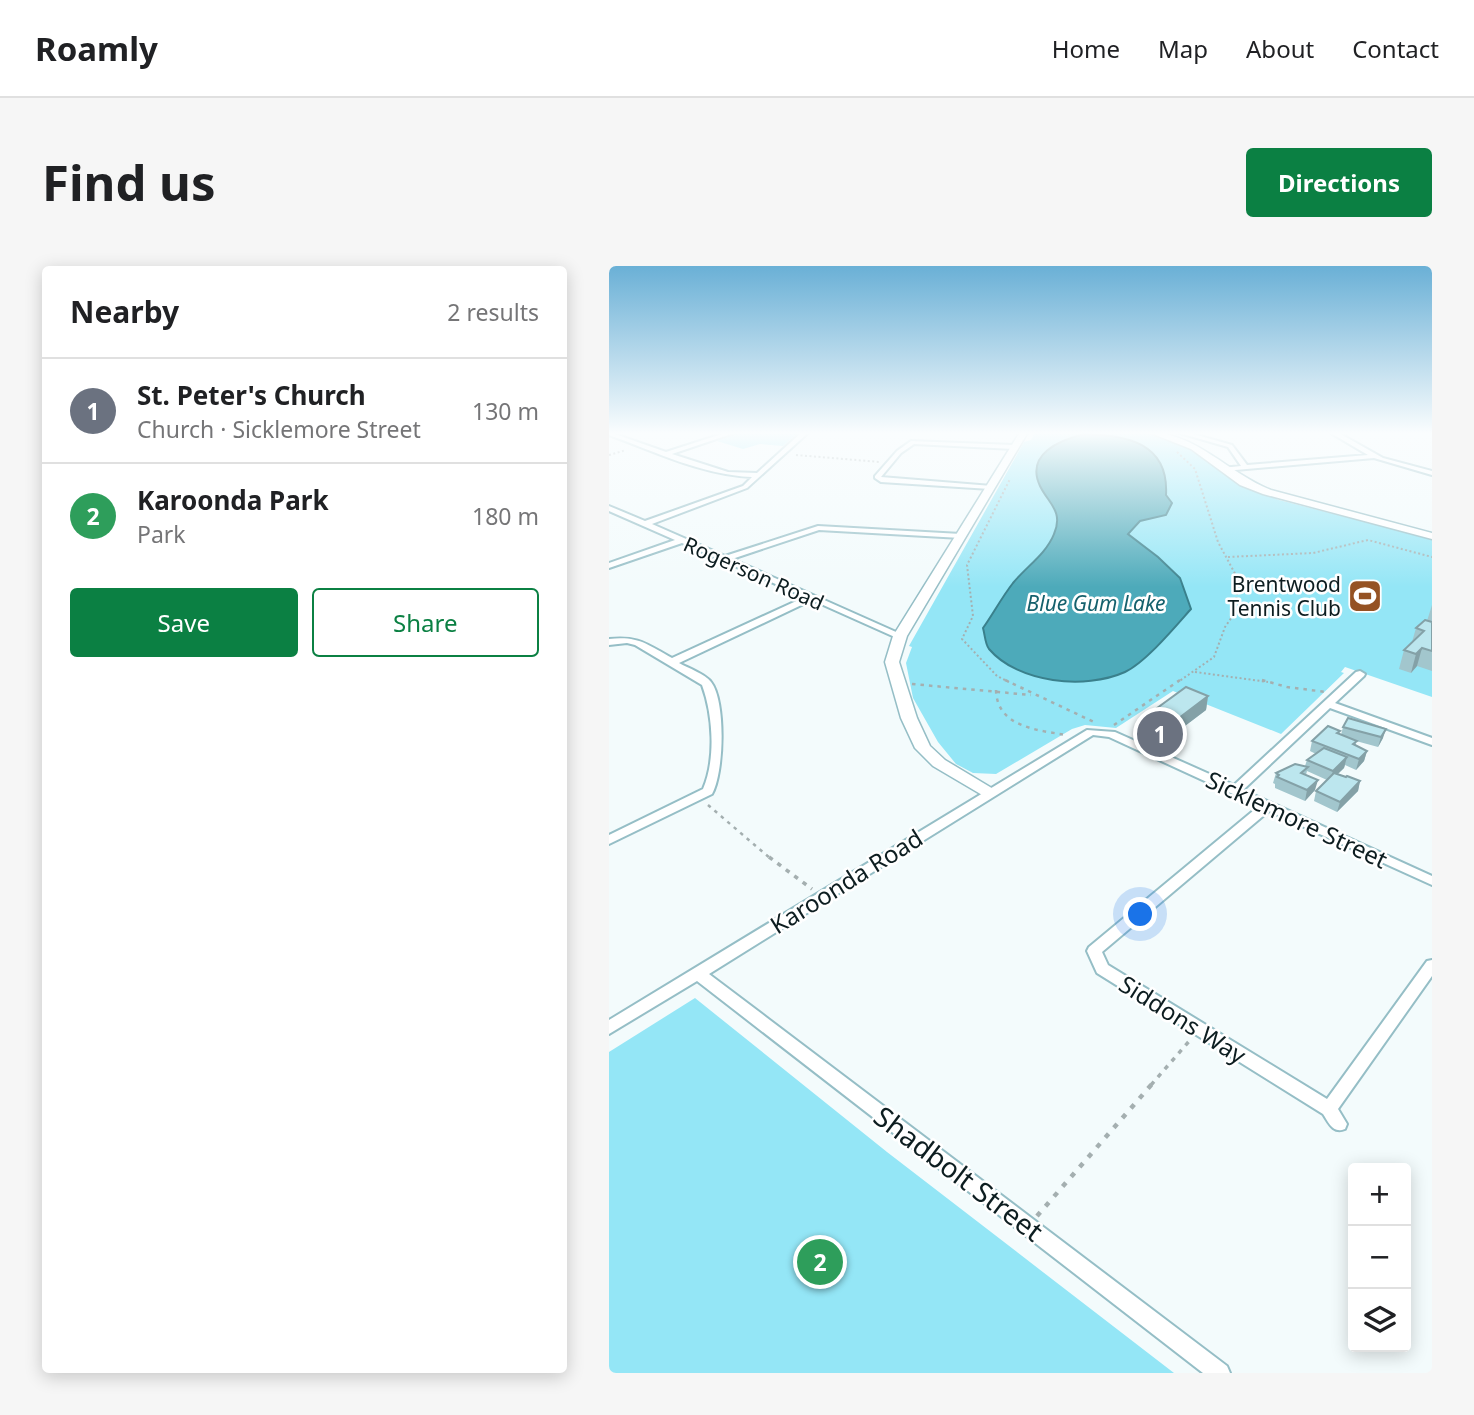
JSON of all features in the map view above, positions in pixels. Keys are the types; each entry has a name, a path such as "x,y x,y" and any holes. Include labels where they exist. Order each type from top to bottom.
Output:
{"street":[{"path":"645,524 737,492 748,484"},
{"path":"938,484 990,487"},
{"path":"989,794 929,756 915,733 892,662 900,636 992,484"},
{"path":"1246,484 1282,498 1432,534"},
{"name":"Rogerson Road","path":"609,508 900,636"},
{"path":"724,559 818,528 961,536"},
{"path":"609,566 680,541"},
{"path":"672,662 810,598"},
{"path":"609,642 627,640 707,683 712,693 714,781 708,791 609,840"},
{"path":"1235,791 1360,674"},
{"path":"1328,704 1432,742"},
{"name":"Sicklemore Street","path":"1077,735 1098,731 1111,734 1432,880"},
{"name":"Karoonda Road","path":"609,1028 989,794 1077,735"},
{"name":"Siddons Way","path":"1267,806 1094,951 1102,969 1329,1109 1339,1124"},
{"path":"1329,1109 1432,965"},
{"name":"Shadbolt Street","path":"697,973 1220,1373"}],"path":[{"path":"1008,484 967,565 973,616 962,639 997,676 1100,725"},
{"path":"1107,726 1112,726 1214,657 1225,627 1234,614 1239,581 1226,558 1228,556 1218,542 1200,484"},
{"path":"1228,556 1313,554 1368,540 1432,557"},
{"path":"1195,672 1259,679 1287,687 1318,689 1338,695"},
{"path":"898,684 996,690 1035,696"},
{"path":"996,690 994,699 999,712 1012,721 1030,728 1077,735"},
{"path":"698,796 786,872 821,896"},
{"path":"1028,1227 1200,1029"}],"shaded area":[{"path":"1001,484 1239,484 1279,500 1432,539 1432,697 1345,667 1341,672 1344,673 1281,734 1173,691 1116,728 1085,725 1072,729 996,774 973,773 956,764 938,742 913,698 906,663 912,647 909,646"},
{"path":"695,998 887,1152 1174,1373 609,1373 609,1052"}],"water":[{"name":"Blue Gum Lake","path":"1039,484 1165,484 1166,495 1172,503 1166,515 1140,521 1128,534 1180,578 1191,609 1151,652 1125,672 1091,681 1053,680 1017,669 988,647 983,628 1013,583 1051,541 1057,526 1054,508"}],"building":[{"path":"1425,620 1432,622 1432,651 1422,648 1416,654 1404,650 1424,631 1416,628"},
{"path":"1186,687 1208,696 1175,721 1153,711"},
{"path":"1348,718 1386,729 1381,737 1343,727"},
{"path":"1328,726 1357,741 1353,744 1367,751 1359,759 1312,741"},
{"path":"1324,748 1347,757 1333,771 1307,760"},
{"path":"1295,764 1308,767 1301,773 1318,780 1307,790 1277,777 1279,775 1276,773"},
{"path":"1334,773 1360,781 1340,802 1316,791"}],"place":[{"name":"Brentwood Tennis Club","path":"1365,596"},
{"name":"St. Peter's Church","path":"1160,734"},
{"name":"Karoonda Park","path":"820,1262"}]}
